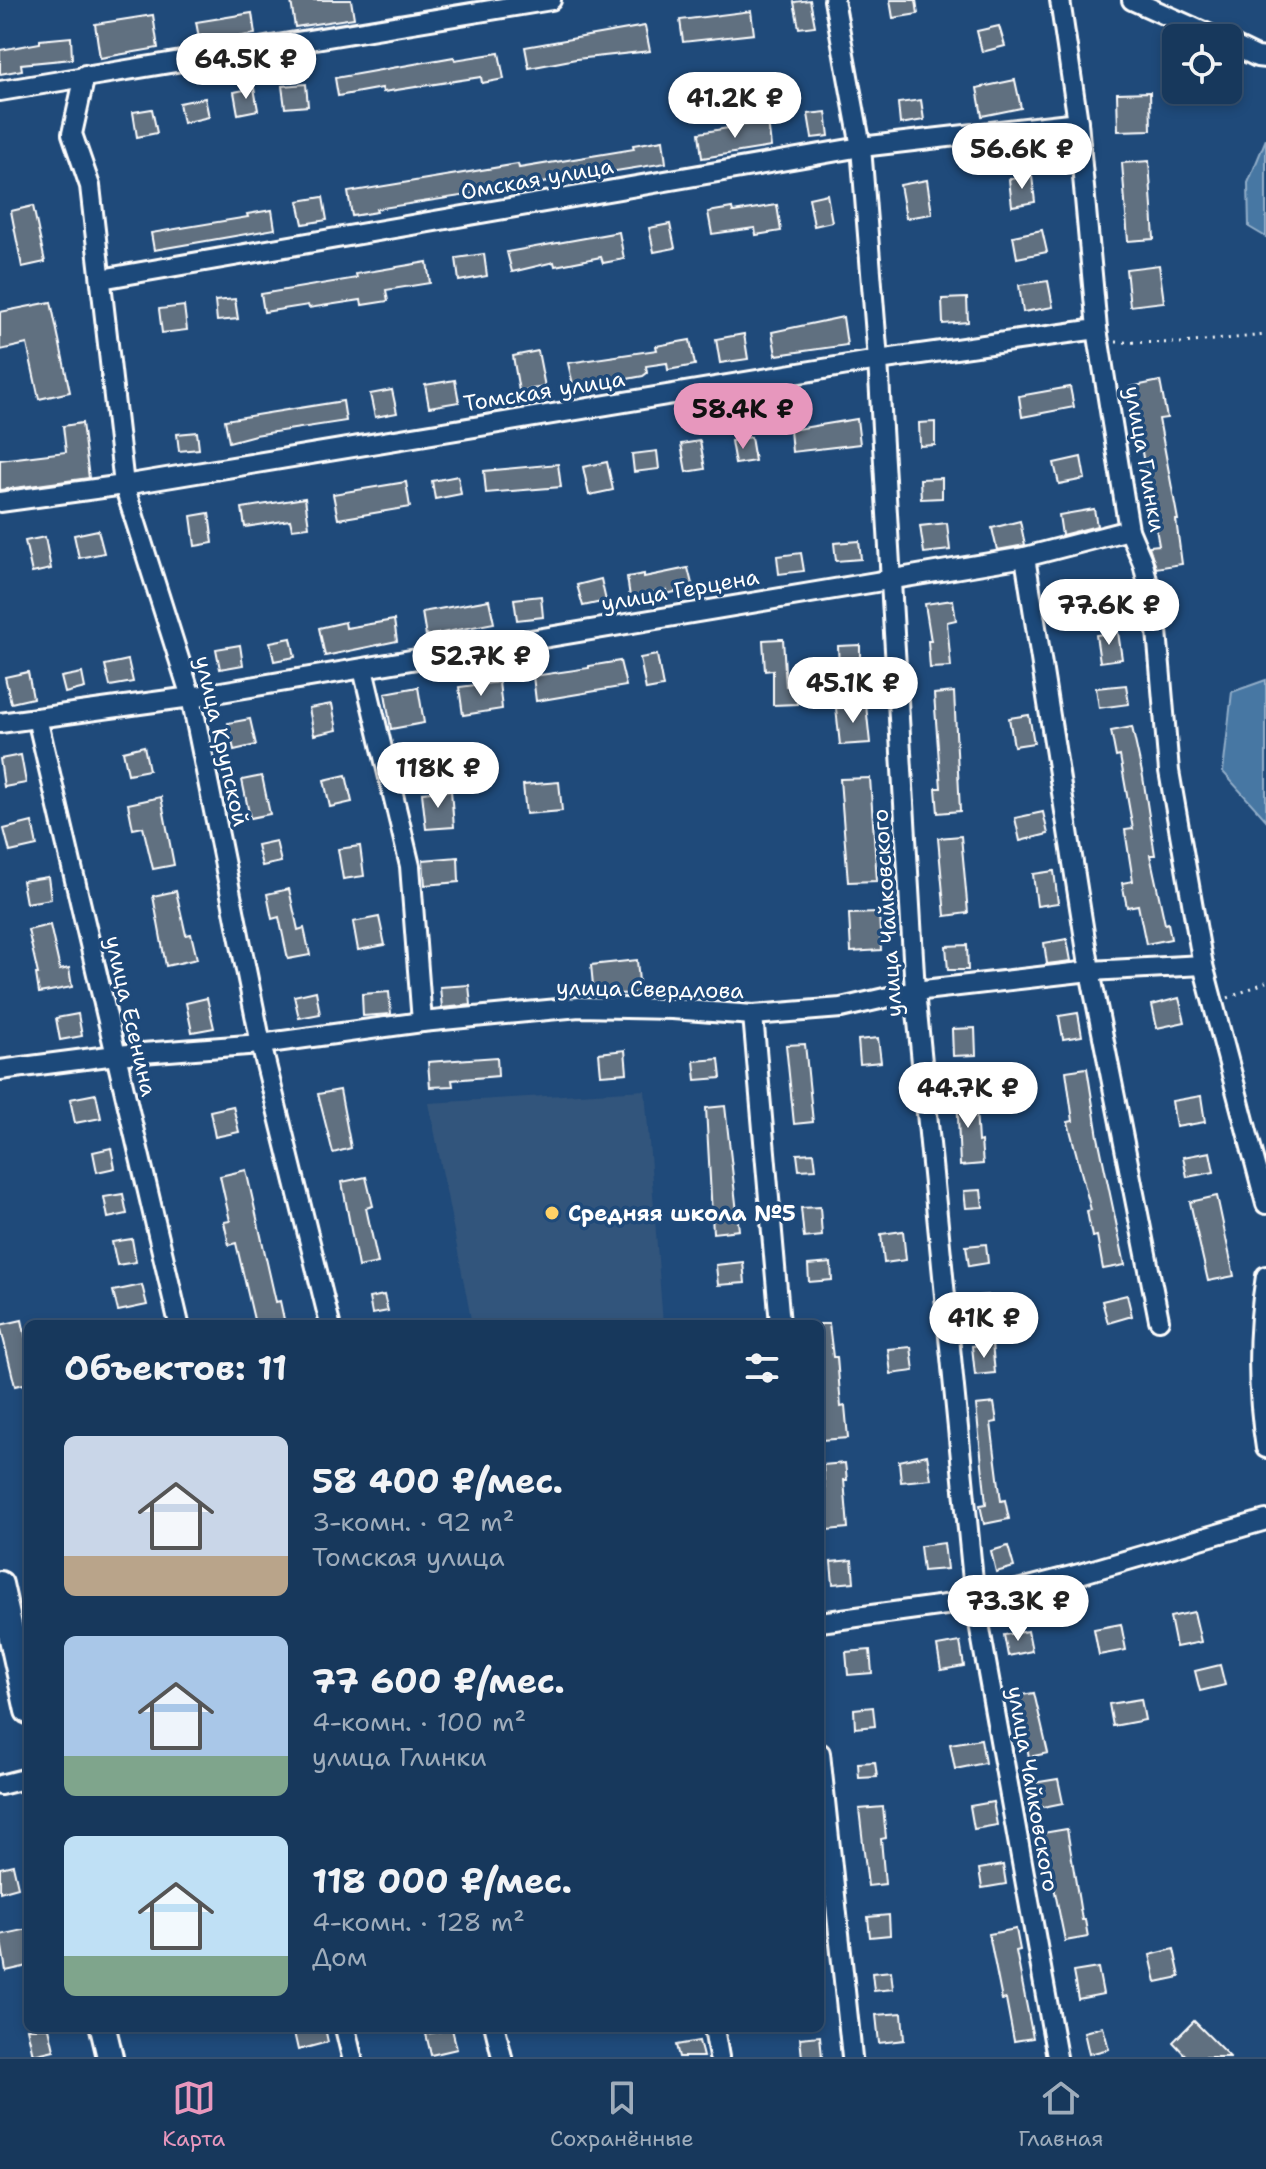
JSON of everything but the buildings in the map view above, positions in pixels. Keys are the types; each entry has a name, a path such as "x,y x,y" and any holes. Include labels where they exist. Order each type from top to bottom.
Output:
{"main road":[{"path":"0,1584 24,1693"},
{"path":"104,2032 110,2057"}],"street":[{"path":"0,91 551,0"},
{"name":"улица Чайковского","path":"834,0 861,147 878,360 915,991 975,1601 1057,2057"},
{"name":"улица Глинки","path":"1060,0 1078,122 1098,335 1129,530 1143,563 1156,619 1169,771 1203,965 1266,1204"},
{"path":"1132,0 1158,5 1192,24"},
{"path":"1242,50 1266,58"},
{"name":"улица Крупской","path":"85,75 72,134 90,186 124,485 191,697 261,1044 329,1320"},
{"name":"Омская улица","path":"101,279 861,147 1078,122"},
{"name":"Томская улица","path":"0,502 124,485 878,360 1098,335"},
{"name":"улица Герцена","path":"0,723 191,697 1025,557 1129,530"},
{"path":"1025,557 1090,971 1159,1320"},
{"path":"363,669 410,866 422,1022"},
{"name":"улица Есенина","path":"37,718 178,1320"},
{"name":"улица Свердлова","path":"0,1070 579,1007 753,1015 841,1008 915,991 1090,971 1203,965"},
{"path":"753,1015 780,1320"},
{"path":"1266,1276 1261,1306 1260,1408 1266,1448"},
{"path":"824,1621 975,1601 1266,1520"},
{"path":"0,1785 24,1779"},
{"path":"824,1791 852,2057"},
{"path":"346,2032 352,2057"},
{"path":"496,2032 502,2057"},
{"path":"715,2032 719,2057"}],"path":[{"path":"1098,335 1182,343 1266,335"},
{"path":"1213,1005 1266,982"}],"shaded area":[{"path":"1266,139 1266,237 1249,227 1248,183"},
{"path":"1266,680 1266,820 1223,772 1232,692"},
{"name":"Средняя школа №5","path":"645,1090 663,1320 471,1320 429,1103"}],"place":[{"name":"Средняя школа №5","path":"552,1213"}]}
